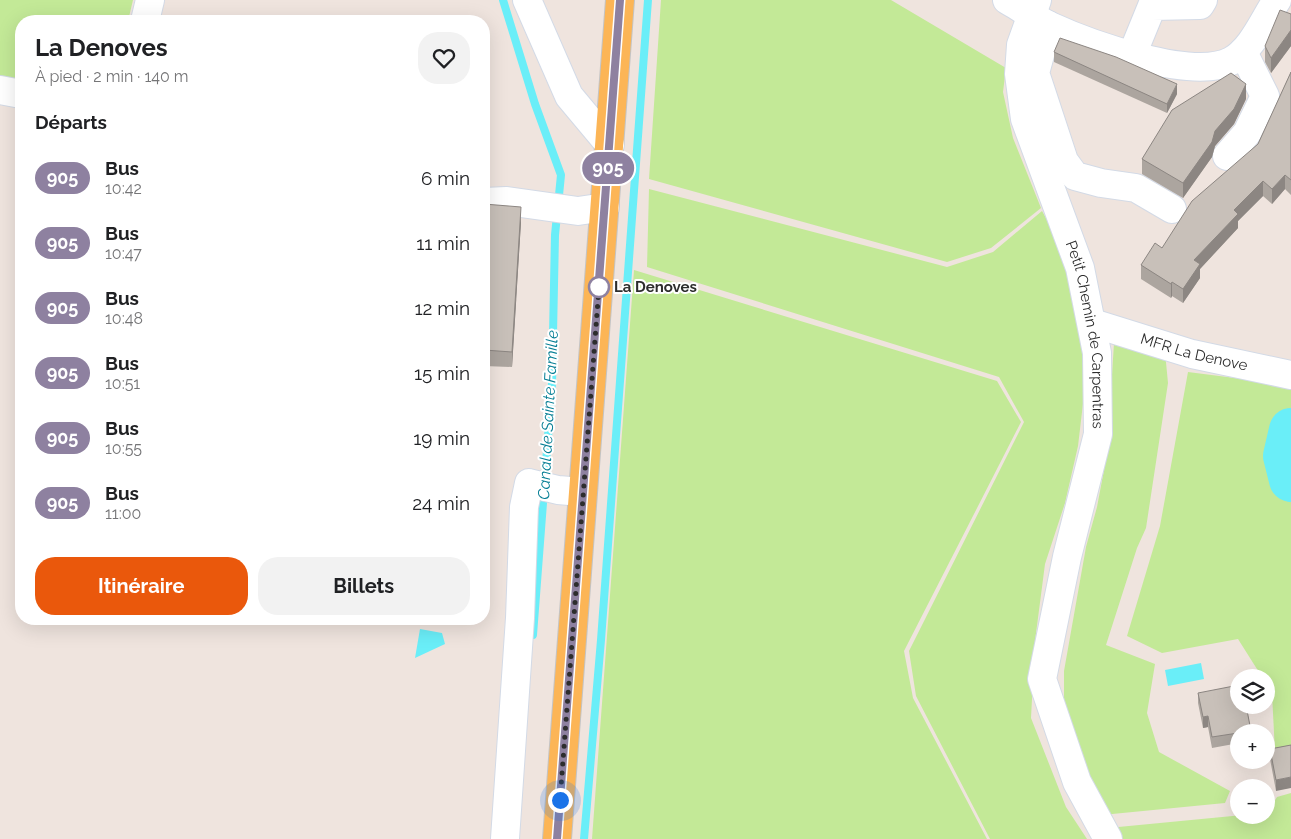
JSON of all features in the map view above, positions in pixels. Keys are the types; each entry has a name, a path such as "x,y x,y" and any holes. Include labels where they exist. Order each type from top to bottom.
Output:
{"main road":[{"path":"557,839 620,0"}],"street":[{"path":"146,15 150,0"},
{"path":"527,0 569,96 610,145"},
{"path":"1007,0 1132,55 1156,63 1212,67 1230,61 1243,52 1277,0"},
{"path":"1132,55 1148,3 1200,4 1203,0"},
{"path":"1039,13 1035,73 1064,161 1075,176 1101,183 1136,188 1172,209"},
{"name":"Petit Chemin de Carpentras","path":"1039,13 1021,45 1019,74 1025,119 1080,268 1097,353 1098,434 1067,557 1042,679 1077,782 1108,839"},
{"path":"1227,156 1247,133 1265,96 1243,52"},
{"path":"0,90 15,93"},
{"path":"490,202 507,201 578,211 605,207"},
{"name":"MFR La Denove","path":"1099,325 1192,354 1291,375"},
{"path":"505,839 520,618 524,507 530,484 558,490 582,492"}],"green space":[{"path":"0,0 133,0 129,15 15,15 15,83 0,80"},
{"path":"661,0 891,0 1006,68 1003,92 1013,138 1041,208 991,248 947,262 649,179"},
{"path":"649,189 947,267 993,252 1042,211 1059,241 1075,298 1086,378 1078,446 1065,503 1045,564 1035,641 1031,718 1066,807 1087,839 990,839 916,696 909,651 1024,422 999,377 647,267"},
{"path":"634,270 997,381 1021,422 904,651 913,698 987,839 592,839"},
{"path":"1114,343 1165,352 1168,383 1146,528 1137,548 1106,645 1155,664 1147,713 1159,752 1230,791 1225,803 1102,815 1064,718 1064,671 1086,547 1097,507 1107,454"},
{"path":"1188,372 1290,385 1291,383 1291,751 1275,752 1273,714 1275,714 1275,669 1257,669 1238,639 1162,653 1127,636 1160,526"},
{"path":"1291,793 1291,839 1117,839 1108,828 1230,816 1230,824 1275,824 1275,800 1277,797"}],"water":[{"path":"420,629 442,633 445,644 415,658"},
{"path":"1201,663 1204,679 1168,686 1165,670"}],"building":[{"path":"1280,10 1291,14 1291,30 1271,58 1265,46"},
{"path":"1060,38 1116,57 1177,84 1167,104 1054,52"},
{"path":"1291,72 1291,180 1285,175 1272,189 1263,181 1234,210 1238,214 1194,260 1200,264 1183,289 1172,282 1171,284 1141,265 1155,243 1162,248 1192,201 1258,144"},
{"path":"1231,73 1246,84 1234,109 1215,131 1212,142 1183,183 1142,159 1172,110"},
{"path":"490,204 521,207 512,352 490,350"},
{"path":"1230,687 1230,714 1248,714 1250,724 1230,724 1230,734 1212,737 1208,716 1203,717 1198,693"},
{"path":"1291,745 1291,777 1276,780 1274,769 1275,748"}],"waterway":[{"name":"Canal de Sainte Famille","path":"503,0 535,104 561,175 555,235 552,384 533,635"},
{"path":"584,839 601,640 648,0"},
{"path":"1291,430 1285,456 1291,480"}],"bus line":[{"name":"905","path":"557,839 620,0"}],"place":[{"name":"La Denoves","path":"599,287"}],"route":[{"path":"560,800 599,287"}]}
